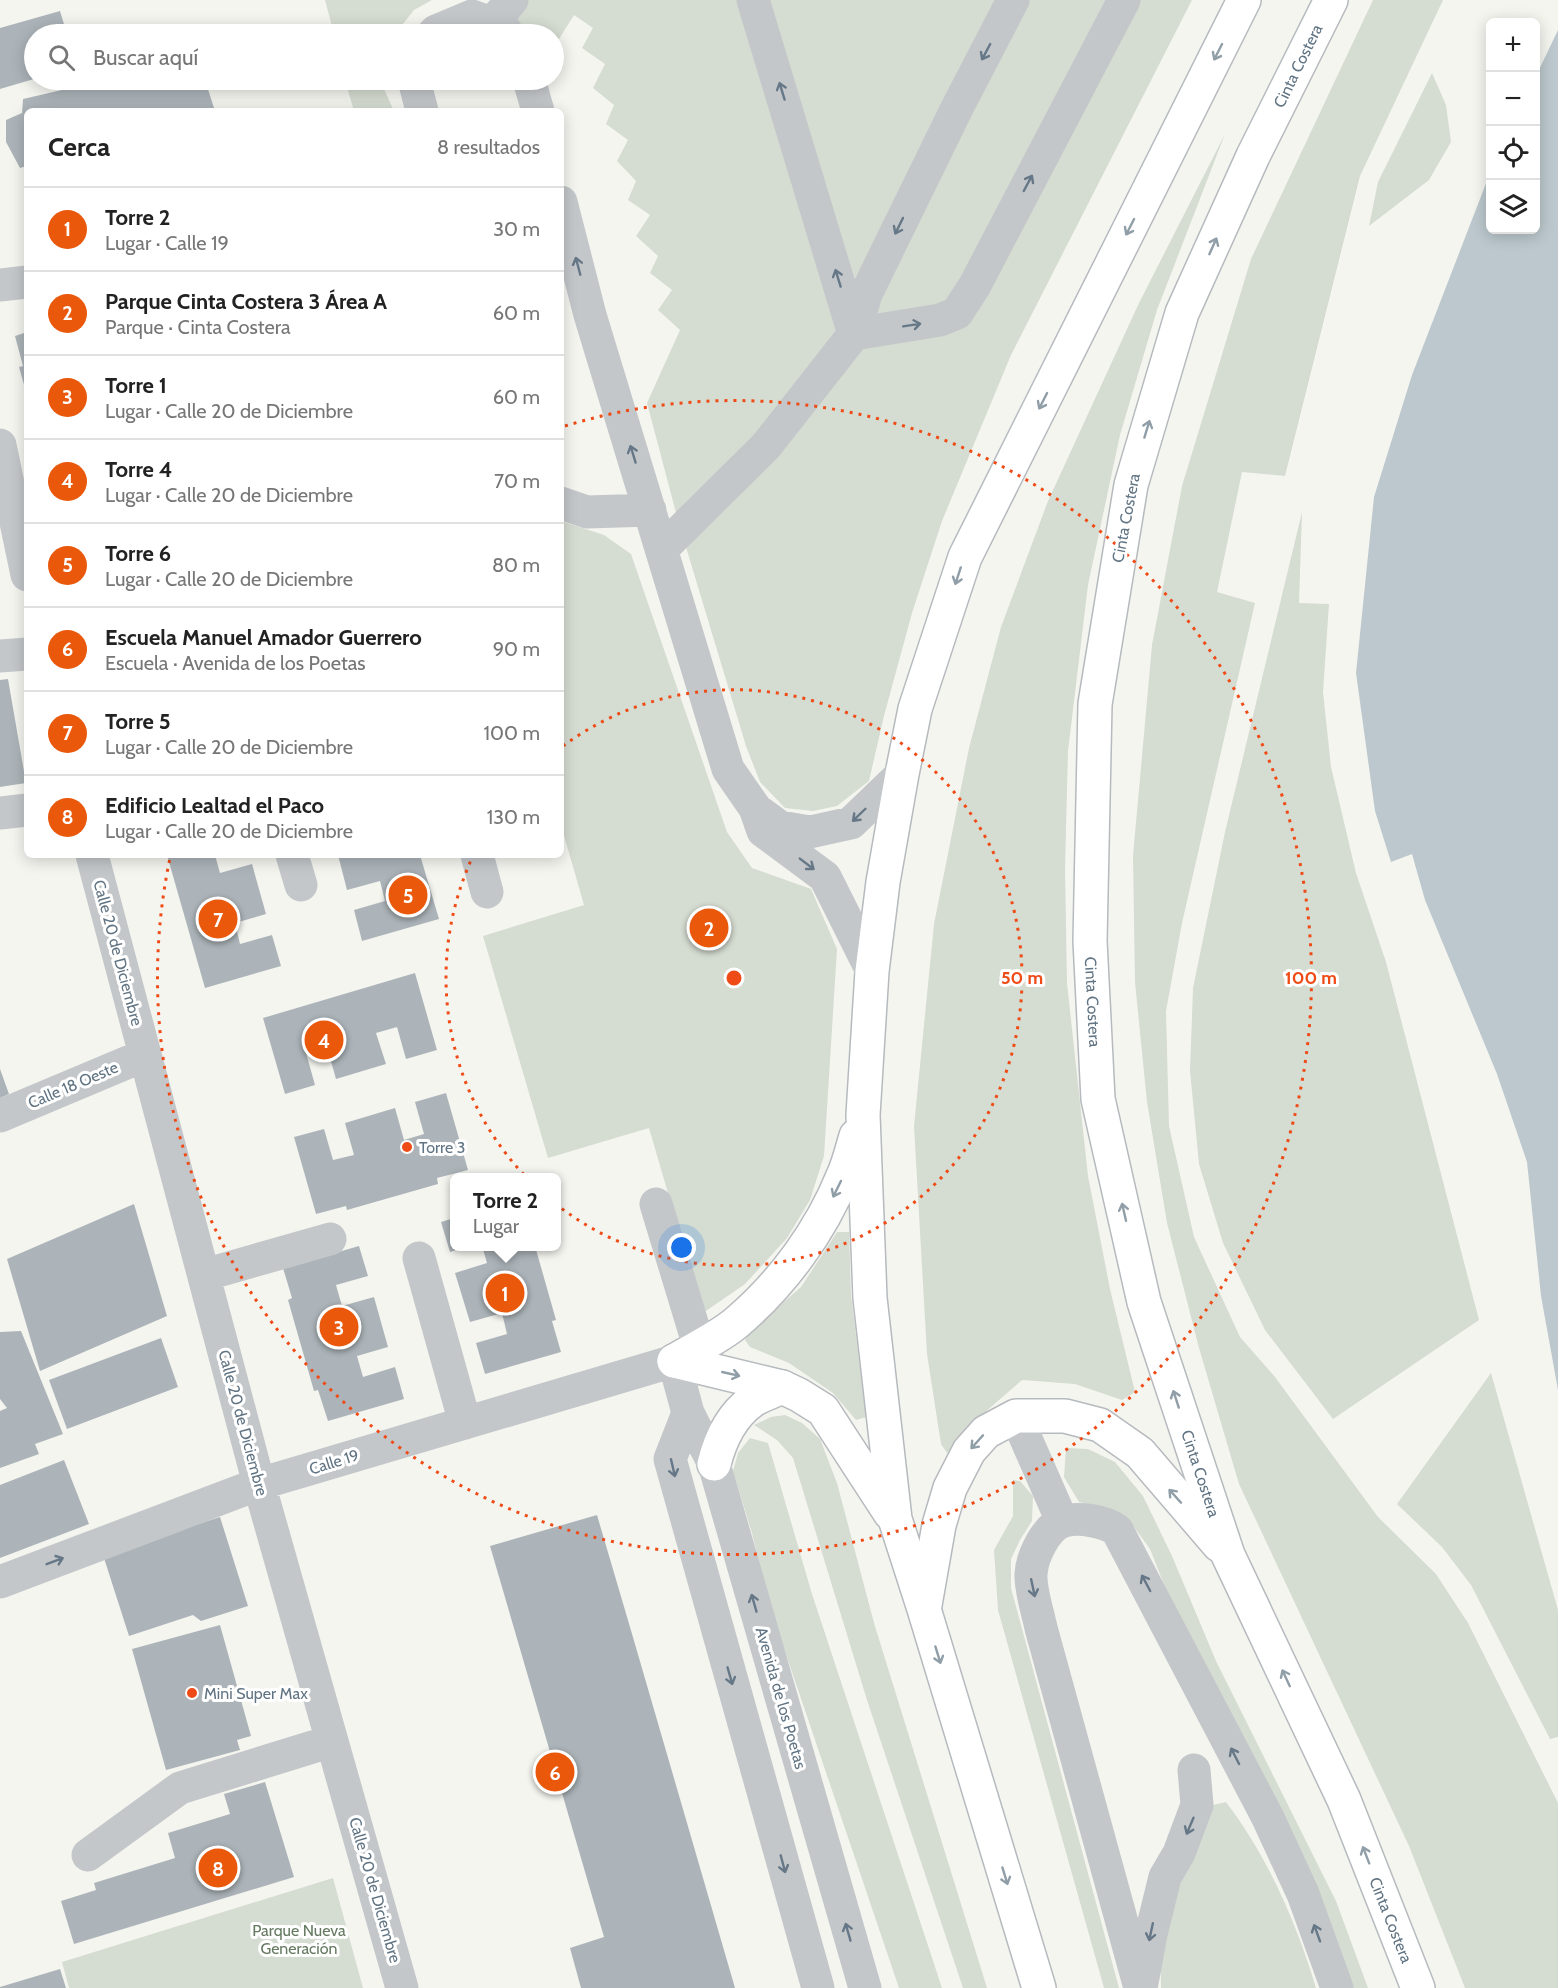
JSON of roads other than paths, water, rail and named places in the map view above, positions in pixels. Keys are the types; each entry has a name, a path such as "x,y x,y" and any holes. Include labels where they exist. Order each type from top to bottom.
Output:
{"main road":[{"path":"1040,1988 895,1519 870,1298 864,1115 872,971 883,882 915,708 965,557 1244,0"},
{"name":"Cinta Costera","path":"1331,0 1253,156 1182,313 1131,485 1095,704 1090,941 1098,1099 1144,1302 1228,1555 1344,1800 1418,1988"},
{"path":"686,1353 735,1324 770,1290 810,1238 843,1176 864,1115"},
{"path":"686,1353 782,1387 800,1395 823,1410 895,1519"},
{"path":"714,1464 720,1442 735,1418 752,1401 782,1387"},
{"path":"924,1608 939,1525 950,1488 969,1451 986,1432 1016,1416 1065,1416 1100,1425 1140,1453 1228,1555"}],"street":[{"path":"753,0 854,334"},
{"path":"662,549 766,446 854,334 866,294 1013,0"},
{"path":"854,334 940,320 957,313 975,285 1124,0"},
{"path":"453,24 472,16 504,19"},
{"path":"417,90 421,108"},
{"path":"532,90 537,108"},
{"path":"564,214 590,315 728,769 755,808 763,831 825,877 872,971"},
{"path":"0,285 24,282"},
{"path":"0,445 24,561"},
{"path":"564,504 586,512 650,510"},
{"path":"0,656 24,654"},
{"path":"755,808 780,827 810,832 851,823 902,774"},
{"path":"0,813 24,810"},
{"name":"Calle 20 de Diciembre","path":"93,858 259,1484 402,1988"},
{"path":"478,858 487,892"},
{"name":"Calle 18 Oeste","path":"0,1116 145,1055"},
{"name":"Avenida de los Poetas","path":"656,1204 686,1353 688,1413 714,1464 865,1988"},
{"path":"204,1275 330,1239"},
{"path":"419,1258 465,1423"},
{"name":"Calle 19","path":"0,1582 259,1484 465,1423 686,1353"},
{"path":"688,1413 670,1459 818,1988"},
{"path":"1016,1416 1062,1521"},
{"path":"1140,1988 1041,1629 1030,1576 1035,1554 1046,1536 1062,1521 1091,1520 1108,1524 1117,1530 1268,1818 1303,1894 1337,1988"},
{"path":"88,1855 180,1788 332,1741"},
{"path":"1140,1988 1166,1877 1179,1853 1194,1816 1198,1796 1194,1770"},
{"path":"1114,1897 1166,1877"}],"place":[{"name":"Torre 6","path":"408,895"},
{"name":"Torre 5","path":"218,919"},
{"name":"Parque Cinta Costera 3 Área A","path":"709,928"},
{"name":"Torre 4","path":"324,1040"},
{"name":"Torre 3","path":"407,1147"},
{"name":"Torre 2","path":"505,1293"},
{"name":"Torre 1","path":"339,1327"},
{"name":"Mini Super Max","path":"192,1693"},
{"name":"Escuela Manuel Amador Guerrero","path":"555,1772"},
{"name":"Edificio Lealtad el Paco","path":"218,1868"}],"park label":[{"name":"Parque Nueva Generación","path":"299,1939"}]}
